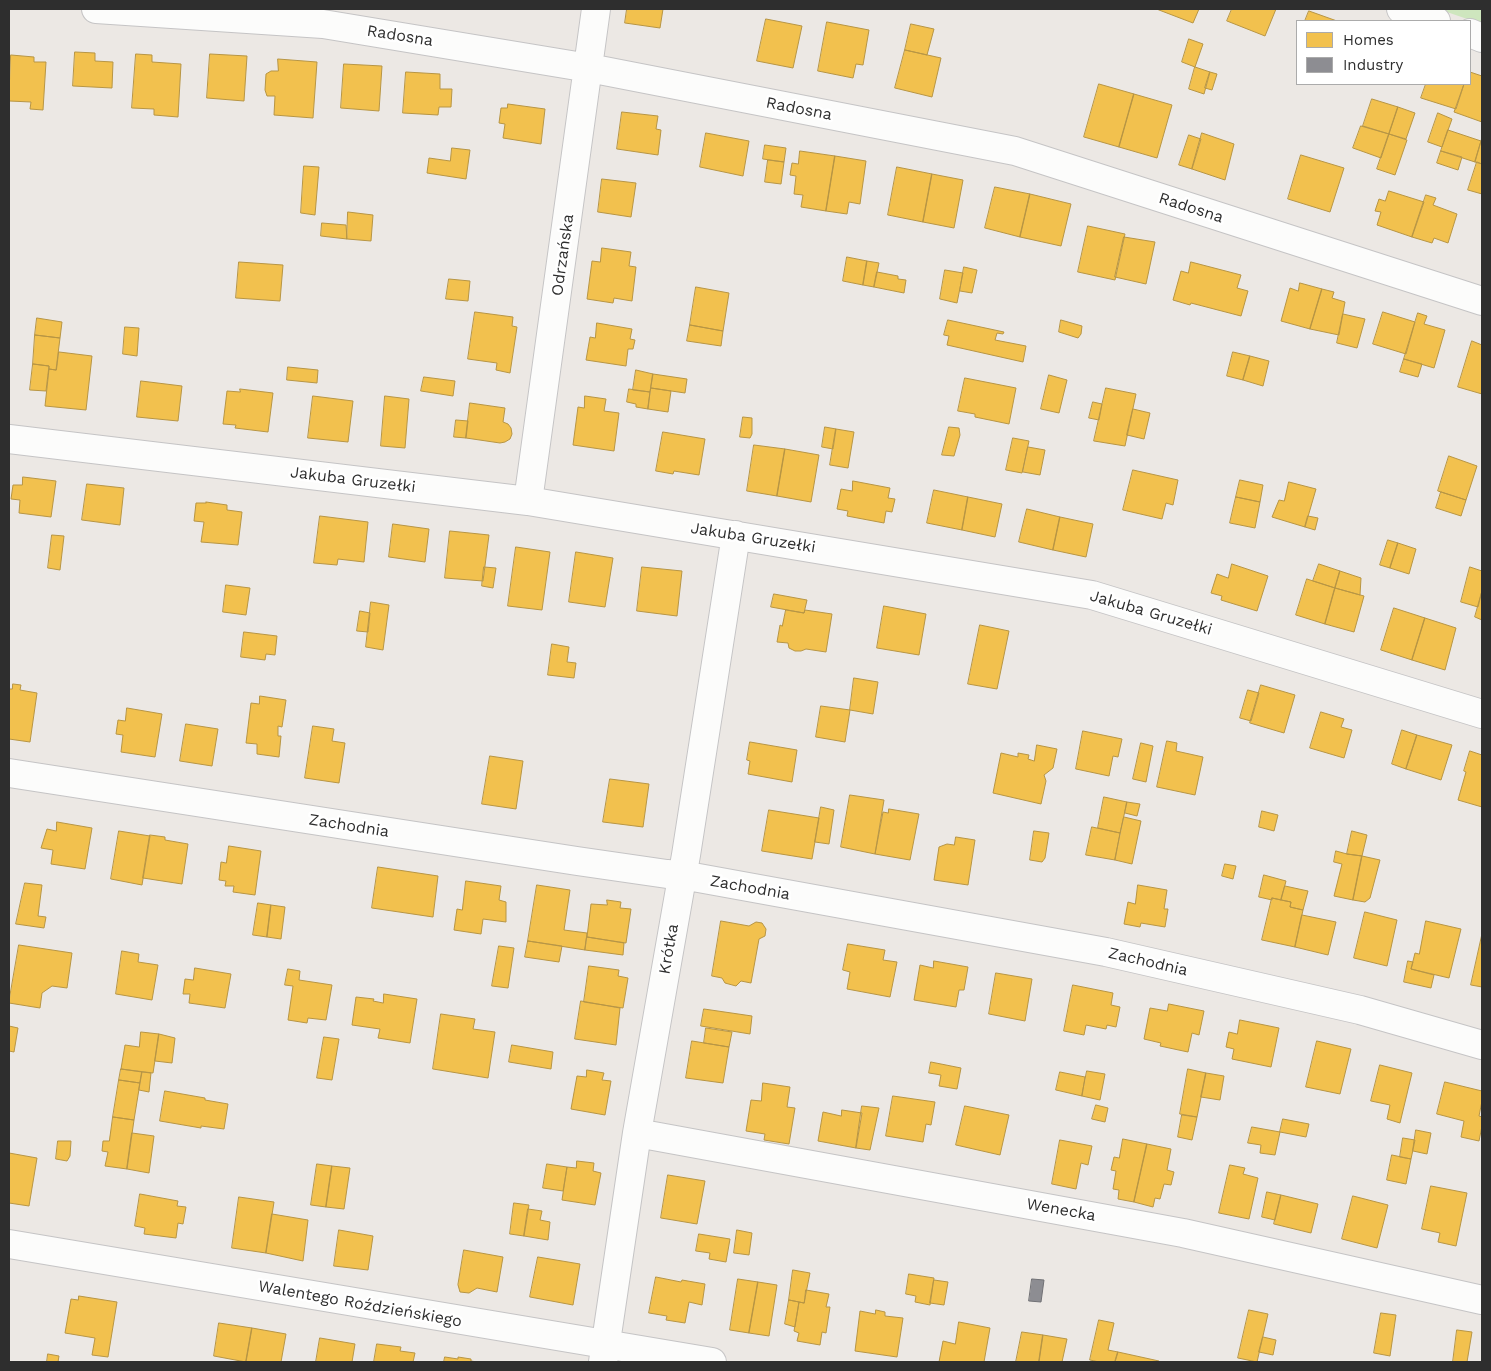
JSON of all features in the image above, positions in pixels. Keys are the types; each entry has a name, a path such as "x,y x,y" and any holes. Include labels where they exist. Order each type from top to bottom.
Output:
{"street":[{"name":"Radosna","path":"96,9 323,24 589,68 1015,151 1482,301"},
{"name":"Odrzańska","path":"528,501 596,9"},
{"path":"1402,9 1433,20"},
{"name":"Jakuba Gruzełki","path":"9,439 528,501 1092,595 1482,714"},
{"name":"Krótka","path":"604,1354 637,1133 682,875 736,535"},
{"name":"Zachodnia","path":"9,773 649,872 682,875 1106,952 1360,1010 1482,1045"},
{"name":"Wenecka","path":"637,1133 1183,1233 1482,1300"},
{"name":"Walentego Roździeńskiego","path":"9,1244 604,1354 712,1362"}],"green space":[{"path":"1438,9 1482,9 1482,24"}],"building: Homes":[{"path":"627,9 663,9 660,28 625,23"},
{"path":"1160,9 1199,9 1193,23"},
{"path":"1232,9 1276,9 1265,36 1227,21"},
{"path":"1309,11 1334,20 1305,20"},
{"path":"766,19 802,26 793,68 757,61"},
{"path":"827,22 869,30 863,65 856,64 853,78 818,71"},
{"path":"911,24 934,29 927,55 905,50"},
{"path":"1189,39 1203,44 1195,67 1182,62"},
{"path":"905,50 941,58 932,97 895,88"},
{"path":"75,52 95,53 95,61 113,62 112,88 73,86"},
{"path":"136,54 152,55 152,62 181,64 178,117 154,115 154,109 132,108"},
{"path":"210,54 247,56 244,101 207,98"},
{"path":"11,55 34,57 34,62 46,62 43,110 30,109 31,102 9,101"},
{"path":"278,59 317,62 313,118 274,115 275,96 267,96 265,90 266,74 271,71 278,71"},
{"path":"344,64 382,66 379,111 341,108"},
{"path":"1195,67 1210,72 1204,94 1189,89"},
{"path":"406,72 440,74 440,89 452,89 451,107 439,107 438,115 403,113"},
{"path":"1210,72 1217,74 1212,90 1205,88"},
{"path":"1471,72 1482,76 1482,122 1454,112 1464,85 1471,85"},
{"path":"1099,84 1134,94 1119,147 1084,137"},
{"path":"1426,85 1464,85 1456,109 1421,98"},
{"path":"1134,94 1172,105 1157,158 1119,147"},
{"path":"1372,99 1398,107 1389,134 1363,126"},
{"path":"508,104 545,109 541,144 503,138 505,124 499,123 501,108 507,108"},
{"path":"1398,107 1415,113 1406,139 1389,134"},
{"path":"622,112 658,116 656,129 661,130 658,155 617,149"},
{"path":"1438,113 1452,119 1442,147 1428,142"},
{"path":"1361,126 1389,134 1381,158 1353,148"},
{"path":"1448,130 1481,141 1475,162 1441,151"},
{"path":"706,133 749,141 743,176 700,167"},
{"path":"1202,133 1234,144 1225,180 1192,169"},
{"path":"1389,134 1407,140 1395,175 1377,169"},
{"path":"1189,135 1201,139 1192,169 1179,165"},
{"path":"1482,138 1482,164 1475,162"},
{"path":"765,145 786,148 784,162 763,159"},
{"path":"452,148 470,150 466,179 427,173 429,158 450,161"},
{"path":"800,151 835,156 826,211 801,207 803,195 794,194 796,176 790,175 792,163 798,164"},
{"path":"1441,151 1462,157 1458,170 1437,163"},
{"path":"1301,155 1344,168 1330,212 1288,199"},
{"path":"835,156 866,161 860,204 849,202 847,214 826,211"},
{"path":"768,160 784,162 781,184 765,182"},
{"path":"1477,162 1482,164 1482,194 1468,190"},
{"path":"304,166 319,167 315,215 301,213"},
{"path":"897,167 932,174 923,222 888,215"},
{"path":"932,174 963,180 954,228 923,222"},
{"path":"602,179 636,183 631,217 598,212"},
{"path":"995,187 1030,194 1020,237 985,228"},
{"path":"1389,191 1424,202 1412,237 1377,225 1381,212 1375,211 1379,199 1385,201"},
{"path":"1030,194 1071,204 1061,246 1020,237"},
{"path":"1426,195 1436,198 1433,205 1457,214 1448,243 1434,238 1432,243 1412,237"},
{"path":"348,212 373,215 371,241 347,239"},
{"path":"322,223 346,225 347,239 321,236"},
{"path":"1088,226 1125,234 1115,280 1078,272"},
{"path":"1124,237 1155,242 1146,284 1115,277"},
{"path":"602,248 631,252 629,266 636,267 632,301 614,298 613,303 587,299 592,261 600,262"},
{"path":"847,257 867,261 863,285 843,281"},
{"path":"867,261 879,263 874,287 863,285"},
{"path":"239,262 283,265 280,301 236,298"},
{"path":"1191,262 1241,275 1237,288 1248,291 1241,316 1173,300 1181,271 1188,273"},
{"path":"964,267 977,270 972,293 960,291"},
{"path":"945,270 963,273 957,303 940,299"},
{"path":"877,272 898,276 898,279 906,280 904,293 874,287"},
{"path":"449,279 470,281 468,301 446,299"},
{"path":"1300,283 1322,289 1310,329 1281,321 1290,288 1298,291"},
{"path":"696,287 729,293 723,331 690,325"},
{"path":"1322,289 1334,292 1332,298 1345,302 1339,335 1310,329"},
{"path":"475,312 513,317 512,326 517,327 510,373 496,370 497,363 468,359"},
{"path":"1383,312 1415,322 1406,354 1373,344"},
{"path":"1418,313 1427,316 1424,324 1445,330 1434,368 1404,359"},
{"path":"1343,314 1365,319 1357,348 1337,343"},
{"path":"37,318 62,322 60,338 35,335"},
{"path":"948,320 1004,332 1003,334 997,333 995,340 1026,346 1023,362 947,345 949,336 944,335"},
{"path":"1061,320 1082,326 1081,334 1078,338 1059,332"},
{"path":"597,323 632,329 630,339 635,340 633,349 628,349 626,366 586,360 590,337 595,338"},
{"path":"690,325 723,331 721,346 687,341"},
{"path":"125,327 139,328 137,356 123,354"},
{"path":"35,335 60,338 56,370 49,369 49,366 33,364"},
{"path":"1472,341 1482,345 1482,394 1458,387"},
{"path":"59,352 92,356 86,410 45,406 49,369 56,370"},
{"path":"1233,352 1250,356 1243,380 1227,376"},
{"path":"1250,356 1269,361 1263,386 1243,380"},
{"path":"1404,359 1422,364 1418,377 1400,372"},
{"path":"33,364 49,366 46,391 30,390"},
{"path":"288,367 318,370 317,383 287,380"},
{"path":"636,370 653,374 650,392 633,390"},
{"path":"653,374 687,379 685,393 651,388"},
{"path":"1049,375 1067,380 1059,413 1041,409"},
{"path":"424,377 455,381 453,396 421,391"},
{"path":"965,378 1016,388 1009,424 975,417 975,414 958,411"},
{"path":"141,381 182,386 178,421 137,417"},
{"path":"651,388 671,391 668,412 648,409"},
{"path":"1106,388 1136,394 1125,446 1094,441"},
{"path":"240,389 273,393 268,432 235,428 236,425 223,424 227,391 240,392"},
{"path":"629,389 650,392 648,409 636,407 636,404 627,402"},
{"path":"313,396 353,401 348,442 308,438"},
{"path":"385,396 409,399 405,448 381,446"},
{"path":"585,396 606,399 604,411 619,413 614,451 573,445 578,407 584,408"},
{"path":"1093,402 1102,404 1099,420 1089,418"},
{"path":"470,403 505,408 503,422 511,428 512,434 510,439 500,443 466,438"},
{"path":"1133,409 1150,413 1144,439 1127,435"},
{"path":"743,417 752,418 752,434 750,438 740,437"},
{"path":"456,420 468,421 466,438 454,437"},
{"path":"825,427 836,429 833,449 822,447"},
{"path":"949,427 959,428 960,435 954,456 942,455"},
{"path":"836,429 854,432 848,468 830,465"},
{"path":"663,432 705,439 699,475 674,471 673,474 656,471"},
{"path":"1013,438 1029,441 1022,473 1006,470"},
{"path":"754,445 785,449 777,496 747,491"},
{"path":"1028,447 1045,450 1040,475 1023,472"},
{"path":"785,449 819,455 811,502 777,496"},
{"path":"1449,456 1477,466 1466,500 1438,491"},
{"path":"1133,470 1178,480 1173,505 1166,503 1162,519 1123,510"},
{"path":"23,477 56,481 51,517 19,513 20,500 11,499 13,485 22,485"},
{"path":"1240,480 1263,485 1260,502 1236,497"},
{"path":"853,481 890,488 888,498 895,499 892,512 886,511 884,523 847,516 848,511 837,509 841,489 852,491"},
{"path":"1289,482 1316,489 1305,527 1272,517 1279,500 1284,501"},
{"path":"87,484 124,488 120,525 82,520"},
{"path":"934,490 968,497 962,530 927,523"},
{"path":"1441,492 1466,500 1461,516 1436,508"},
{"path":"968,497 1002,504 995,537 962,530"},
{"path":"1236,497 1260,502 1255,528 1230,523"},
{"path":"206,502 227,505 227,510 242,512 238,545 201,542 204,522 194,521 196,503"},
{"path":"1027,509 1060,517 1053,550 1019,542"},
{"path":"320,516 368,522 364,562 338,559 337,565 314,563"},
{"path":"1308,516 1318,518 1315,530 1305,527"},
{"path":"1060,517 1093,524 1086,557 1053,550"},
{"path":"393,524 429,529 425,562 389,557"},
{"path":"450,531 489,535 483,581 445,578"},
{"path":"52,535 64,536 60,570 48,568"},
{"path":"1388,540 1398,543 1390,568 1380,565"},
{"path":"1398,543 1416,549 1409,574 1390,568"},
{"path":"516,547 550,552 542,610 508,606"},
{"path":"576,552 613,558 605,607 569,602"},
{"path":"1232,564 1268,576 1257,611 1221,600 1222,596 1211,593 1217,574 1228,578"},
{"path":"1319,564 1340,571 1335,588 1313,581"},
{"path":"484,567 496,568 493,588 482,586"},
{"path":"642,567 682,571 677,616 637,611"},
{"path":"1470,567 1482,571 1482,591 1478,607 1461,602"},
{"path":"1340,571 1361,578 1360,595 1335,588"},
{"path":"1307,579 1335,588 1325,624 1296,615"},
{"path":"226,585 250,588 246,615 223,612"},
{"path":"1335,588 1364,596 1354,632 1325,624"},
{"path":"1482,591 1482,620 1475,617"},
{"path":"774,594 807,600 804,613 771,607"},
{"path":"371,602 389,605 383,650 366,647"},
{"path":"884,606 926,614 919,655 877,648"},
{"path":"1394,608 1425,618 1412,660 1381,650"},
{"path":"786,610 804,613 805,610 832,614 826,652 806,649 795,651 789,648 788,643 777,642 780,625 782,626"},
{"path":"360,611 370,613 368,632 357,631"},
{"path":"1425,618 1456,628 1445,670 1412,660"},
{"path":"980,625 1009,631 997,689 968,684"},
{"path":"244,632 277,636 275,655 266,654 265,660 241,657"},
{"path":"552,644 569,647 567,662 576,663 574,678 548,675"},
{"path":"854,678 878,682 873,714 850,710"},
{"path":"13,684 21,685 20,690 37,693 30,742 9,739 9,689 12,689"},
{"path":"1261,685 1295,695 1284,733 1250,723"},
{"path":"1248,690 1259,693 1251,721 1240,718"},
{"path":"260,696 286,700 282,727 278,726 278,736 281,736 279,757 257,754 257,744 246,743 251,703 259,704"},
{"path":"821,706 850,710 845,742 816,737"},
{"path":"127,708 162,714 155,757 121,752 123,735 116,734 118,720 125,721"},
{"path":"1321,712 1344,719 1341,727 1352,730 1344,758 1310,748"},
{"path":"186,724 218,729 212,766 180,761"},
{"path":"313,726 334,729 332,741 345,743 339,783 305,778"},
{"path":"1402,730 1417,735 1406,769 1392,764"},
{"path":"1083,731 1122,739 1118,757 1113,756 1109,776 1076,769"},
{"path":"1417,735 1452,745 1441,780 1406,769"},
{"path":"1167,741 1177,743 1176,751 1203,757 1195,795 1157,787"},
{"path":"750,742 797,750 792,782 748,774 750,761 747,760"},
{"path":"1141,743 1153,746 1146,782 1133,779"},
{"path":"1037,745 1057,749 1053,768 1044,775 1046,781 1041,804 993,793 1001,753 1018,757 1018,753 1029,755 1028,759 1034,761"},
{"path":"1470,751 1482,755 1482,807 1458,800"},
{"path":"490,756 523,761 516,809 482,804"},
{"path":"610,779 649,784 643,827 603,822"},
{"path":"850,795 884,800 875,854 841,847"},
{"path":"1104,797 1127,802 1120,833 1098,828"},
{"path":"1127,802 1140,804 1137,816 1125,813"},
{"path":"821,807 834,810 829,844 815,842"},
{"path":"889,809 919,814 910,860 875,854 883,812 888,813"},
{"path":"769,810 819,818 812,859 762,851"},
{"path":"1262,811 1278,815 1274,831 1259,827"},
{"path":"1124,817 1141,821 1132,864 1115,860"},
{"path":"57,822 92,828 85,869 51,864 53,850 41,848 47,829 56,831"},
{"path":"1092,827 1120,833 1115,860 1086,855"},
{"path":"119,831 150,836 142,885 111,879"},
{"path":"1034,831 1049,833 1045,858 1042,862 1030,860"},
{"path":"1352,831 1367,835 1362,856 1347,854"},
{"path":"150,835 165,837 165,840 188,844 182,884 143,878"},
{"path":"956,837 975,840 968,885 934,880 939,847 947,844 954,845"},
{"path":"229,846 261,851 255,895 233,892 234,886 225,886 226,881 219,880 221,862 226,863"},
{"path":"1336,851 1362,856 1353,900 1334,896 1342,864 1334,862"},
{"path":"1362,856 1380,860 1370,898 1365,902 1353,900"},
{"path":"1225,864 1236,866 1233,879 1222,876"},
{"path":"378,867 438,876 433,917 372,908"},
{"path":"1264,875 1286,881 1281,900 1259,897"},
{"path":"466,881 501,886 499,900 506,902 506,922 483,919 481,934 454,930 457,909 462,910"},
{"path":"25,883 42,885 38,916 46,917 44,928 16,924"},
{"path":"537,885 570,890 564,930 587,933 585,950 528,941"},
{"path":"1138,885 1167,890 1164,909 1168,909 1165,927 1141,923 1140,927 1124,924 1128,902 1135,904"},
{"path":"1285,886 1308,891 1303,910 1290,907 1291,902 1281,900"},
{"path":"1272,898 1291,902 1290,907 1303,910 1295,947 1262,940"},
{"path":"607,900 621,902 620,908 631,909 626,943 587,937 591,904 607,905"},
{"path":"258,903 271,905 267,937 253,935"},
{"path":"271,905 285,907 281,939 267,937"},
{"path":"1365,912 1397,920 1387,966 1354,958"},
{"path":"1302,915 1336,922 1328,955 1295,947"},
{"path":"721,921 749,926 756,922 762,923 766,929 765,936 759,939 751,983 741,981 736,986 725,983 722,978 712,976"},
{"path":"1426,921 1461,929 1449,978 1411,969 1415,953 1419,954"},
{"path":"1482,934 1482,987 1471,985"},
{"path":"587,937 624,943 623,955 585,950"},
{"path":"528,941 562,946 559,962 525,957"},
{"path":"848,944 885,950 883,960 897,962 890,997 847,989 850,972 843,970"},
{"path":"19,945 72,953 67,988 52,986 42,993 40,1008 9,1003"},
{"path":"499,946 514,948 508,988 492,986"},
{"path":"122,951 139,954 138,962 158,965 152,1000 116,994"},
{"path":"934,961 968,967 964,990 959,990 956,1007 914,1000 920,965 933,968"},
{"path":"1408,961 1413,962 1411,969 1434,975 1431,988 1404,982"},
{"path":"589,966 619,970 618,976 628,978 623,1008 584,1002"},
{"path":"195,968 231,974 225,1008 189,1003 190,994 183,994 185,979 193,980"},
{"path":"288,969 300,971 299,980 332,985 326,1020 308,1018 307,1023 288,1020 293,986 285,985"},
{"path":"996,973 1032,979 1025,1021 989,1014"},
{"path":"1073,985 1113,993 1111,1005 1120,1007 1116,1027 1107,1025 1106,1029 1086,1025 1084,1035 1064,1031"},
{"path":"384,994 417,999 410,1043 378,1038 380,1029 352,1025 356,997 374,999 373,1001 383,1003"},
{"path":"581,1001 620,1008 616,1045 575,1039"},
{"path":"1169,1004 1204,1011 1199,1035 1192,1033 1188,1052 1160,1046 1161,1043 1144,1039 1150,1008 1167,1011"},
{"path":"704,1009 752,1016 750,1034 701,1026"},
{"path":"441,1014 475,1019 473,1029 495,1032 488,1078 433,1069"},
{"path":"1240,1020 1279,1028 1271,1067 1232,1059 1234,1049 1226,1047 1229,1032 1237,1034"},
{"path":"9,1026 18,1028 14,1052 9,1051"},
{"path":"706,1028 732,1032 729,1047 704,1043"},
{"path":"141,1032 159,1034 153,1073 121,1069 125,1045 139,1047"},
{"path":"159,1034 175,1038 172,1063 155,1061"},
{"path":"324,1037 339,1039 332,1080 317,1078"},
{"path":"692,1041 729,1047 723,1083 686,1078"},
{"path":"1317,1041 1351,1049 1340,1094 1306,1087"},
{"path":"512,1045 553,1052 551,1069 509,1062"},
{"path":"931,1062 961,1068 957,1089 939,1086 941,1075 929,1073"},
{"path":"1380,1065 1412,1073 1400,1123 1387,1119 1390,1105 1371,1101"},
{"path":"121,1069 142,1072 140,1083 119,1080"},
{"path":"1188,1069 1206,1073 1197,1117 1180,1114"},
{"path":"587,1070 604,1073 602,1080 611,1081 605,1115 571,1109 577,1076 586,1077"},
{"path":"1087,1071 1105,1074 1100,1100 1082,1096"},
{"path":"142,1072 151,1073 149,1092 139,1090"},
{"path":"1060,1072 1085,1077 1082,1096 1056,1090"},
{"path":"1206,1073 1224,1076 1220,1100 1201,1097"},
{"path":"119,1080 140,1083 134,1120 113,1117"},
{"path":"1445,1082 1482,1091 1479,1116 1482,1117 1482,1126 1479,1141 1461,1137 1464,1121 1437,1114"},
{"path":"763,1083 790,1087 787,1107 795,1108 789,1144 764,1140 765,1134 746,1131 751,1100 761,1101"},
{"path":"165,1091 228,1104 224,1129 201,1126 201,1128 160,1121"},
{"path":"893,1096 935,1102 931,1125 926,1124 923,1142 886,1136"},
{"path":"1096,1105 1108,1108 1105,1122 1092,1119"},
{"path":"862,1106 879,1108 870,1150 856,1148"},
{"path":"965,1106 1009,1115 1000,1155 956,1145"},
{"path":"842,1110 862,1113 856,1148 818,1141 823,1112 841,1116"},
{"path":"1182,1115 1197,1117 1192,1140 1178,1137"},
{"path":"113,1117 134,1120 127,1169 105,1166 108,1152 102,1151 103,1141 109,1141"},
{"path":"1283,1119 1309,1124 1306,1137 1280,1132"},
{"path":"1252,1127 1280,1132 1275,1155 1260,1153 1261,1145 1248,1143"},
{"path":"1416,1130 1431,1133 1427,1154 1413,1151"},
{"path":"132,1133 154,1136 149,1173 127,1169"},
{"path":"1403,1138 1415,1140 1411,1159 1400,1157"},
{"path":"1123,1139 1147,1144 1134,1202 1118,1199 1119,1190 1113,1189 1116,1171 1111,1170 1114,1157 1119,1158"},
{"path":"1060,1140 1092,1146 1088,1165 1081,1163 1076,1189 1052,1184"},
{"path":"58,1141 71,1141 70,1156 67,1161 56,1159"},
{"path":"1147,1144 1171,1149 1167,1170 1174,1172 1171,1185 1164,1184 1160,1199 1155,1198 1153,1207 1134,1202"},
{"path":"9,1153 37,1158 29,1206 9,1203"},
{"path":"1392,1155 1411,1159 1406,1184 1387,1180"},
{"path":"577,1161 594,1163 593,1171 601,1173 595,1205 562,1200 567,1167 576,1168"},
{"path":"317,1164 332,1166 326,1207 311,1205"},
{"path":"547,1164 567,1167 563,1191 543,1188"},
{"path":"1230,1165 1245,1168 1243,1174 1258,1178 1249,1219 1219,1213"},
{"path":"332,1166 350,1168 344,1209 326,1207"},
{"path":"668,1175 705,1181 697,1224 661,1218"},
{"path":"1431,1186 1467,1193 1456,1246 1438,1242 1440,1233 1422,1229"},
{"path":"1267,1192 1281,1195 1275,1220 1262,1217"},
{"path":"140,1194 178,1201 177,1206 186,1207 183,1224 178,1223 176,1238 144,1234 145,1228 135,1226"},
{"path":"1281,1195 1318,1204 1311,1233 1274,1224"},
{"path":"1353,1196 1388,1205 1377,1248 1342,1239"},
{"path":"239,1197 274,1202 266,1253 232,1248"},
{"path":"514,1203 529,1205 524,1236 510,1234"},
{"path":"528,1209 542,1211 540,1220 550,1222 548,1240 524,1236"},
{"path":"272,1214 308,1220 303,1261 266,1253"},
{"path":"339,1230 373,1236 368,1270 334,1266"},
{"path":"737,1230 752,1233 749,1255 734,1253"},
{"path":"699,1234 730,1239 726,1262 709,1259 710,1253 696,1251"},
{"path":"464,1250 503,1257 497,1292 477,1288 469,1293 460,1292 458,1285"},
{"path":"538,1257 580,1264 573,1305 530,1297"},
{"path":"793,1270 810,1273 804,1303 789,1300"},
{"path":"909,1274 934,1278 930,1305 915,1302 916,1296 906,1294"},
{"path":"656,1277 705,1284 702,1305 689,1302 685,1323 666,1320 667,1316 649,1313"},
{"path":"738,1279 758,1282 749,1333 730,1330"},
{"path":"934,1280 948,1282 944,1305 930,1303"},
{"path":"758,1282 777,1285 769,1336 749,1333"},
{"path":"806,1290 829,1294 826,1307 830,1307 826,1333 822,1332 820,1345 797,1341 799,1333 794,1331 799,1302 804,1303"},
{"path":"79,1296 117,1302 108,1357 92,1355 95,1338 65,1333 71,1299 78,1300"},
{"path":"789,1300 799,1302 795,1327 785,1324"},
{"path":"876,1310 885,1312 885,1316 903,1318 897,1357 855,1351 860,1311 875,1314"},
{"path":"1249,1310 1268,1314 1257,1362 1238,1358"},
{"path":"1381,1313 1396,1315 1390,1356 1374,1353"},
{"path":"1099,1320 1114,1323 1108,1350 1118,1352 1115,1362 1090,1360"},
{"path":"959,1322 990,1328 984,1362 939,1362 943,1341 955,1344"},
{"path":"219,1323 252,1328 246,1362 214,1356"},
{"path":"252,1328 286,1334 281,1362 246,1362"},
{"path":"1457,1330 1472,1332 1467,1362 1453,1362"},
{"path":"1022,1332 1043,1335 1039,1362 1016,1362"},
{"path":"1043,1335 1067,1339 1062,1362 1039,1362"},
{"path":"1263,1337 1276,1340 1273,1355 1259,1352"},
{"path":"320,1338 355,1344 352,1362 316,1362"},
{"path":"377,1344 401,1347 400,1351 415,1353 413,1362 374,1362"},
{"path":"1118,1352 1159,1361 1115,1362"},
{"path":"48,1354 59,1356 58,1362 47,1362"},
{"path":"445,1357 471,1359 471,1361 477,1362 444,1362"}],"building: Industry":[{"path":"1032,1279 1044,1280 1041,1302 1029,1301"}]}
